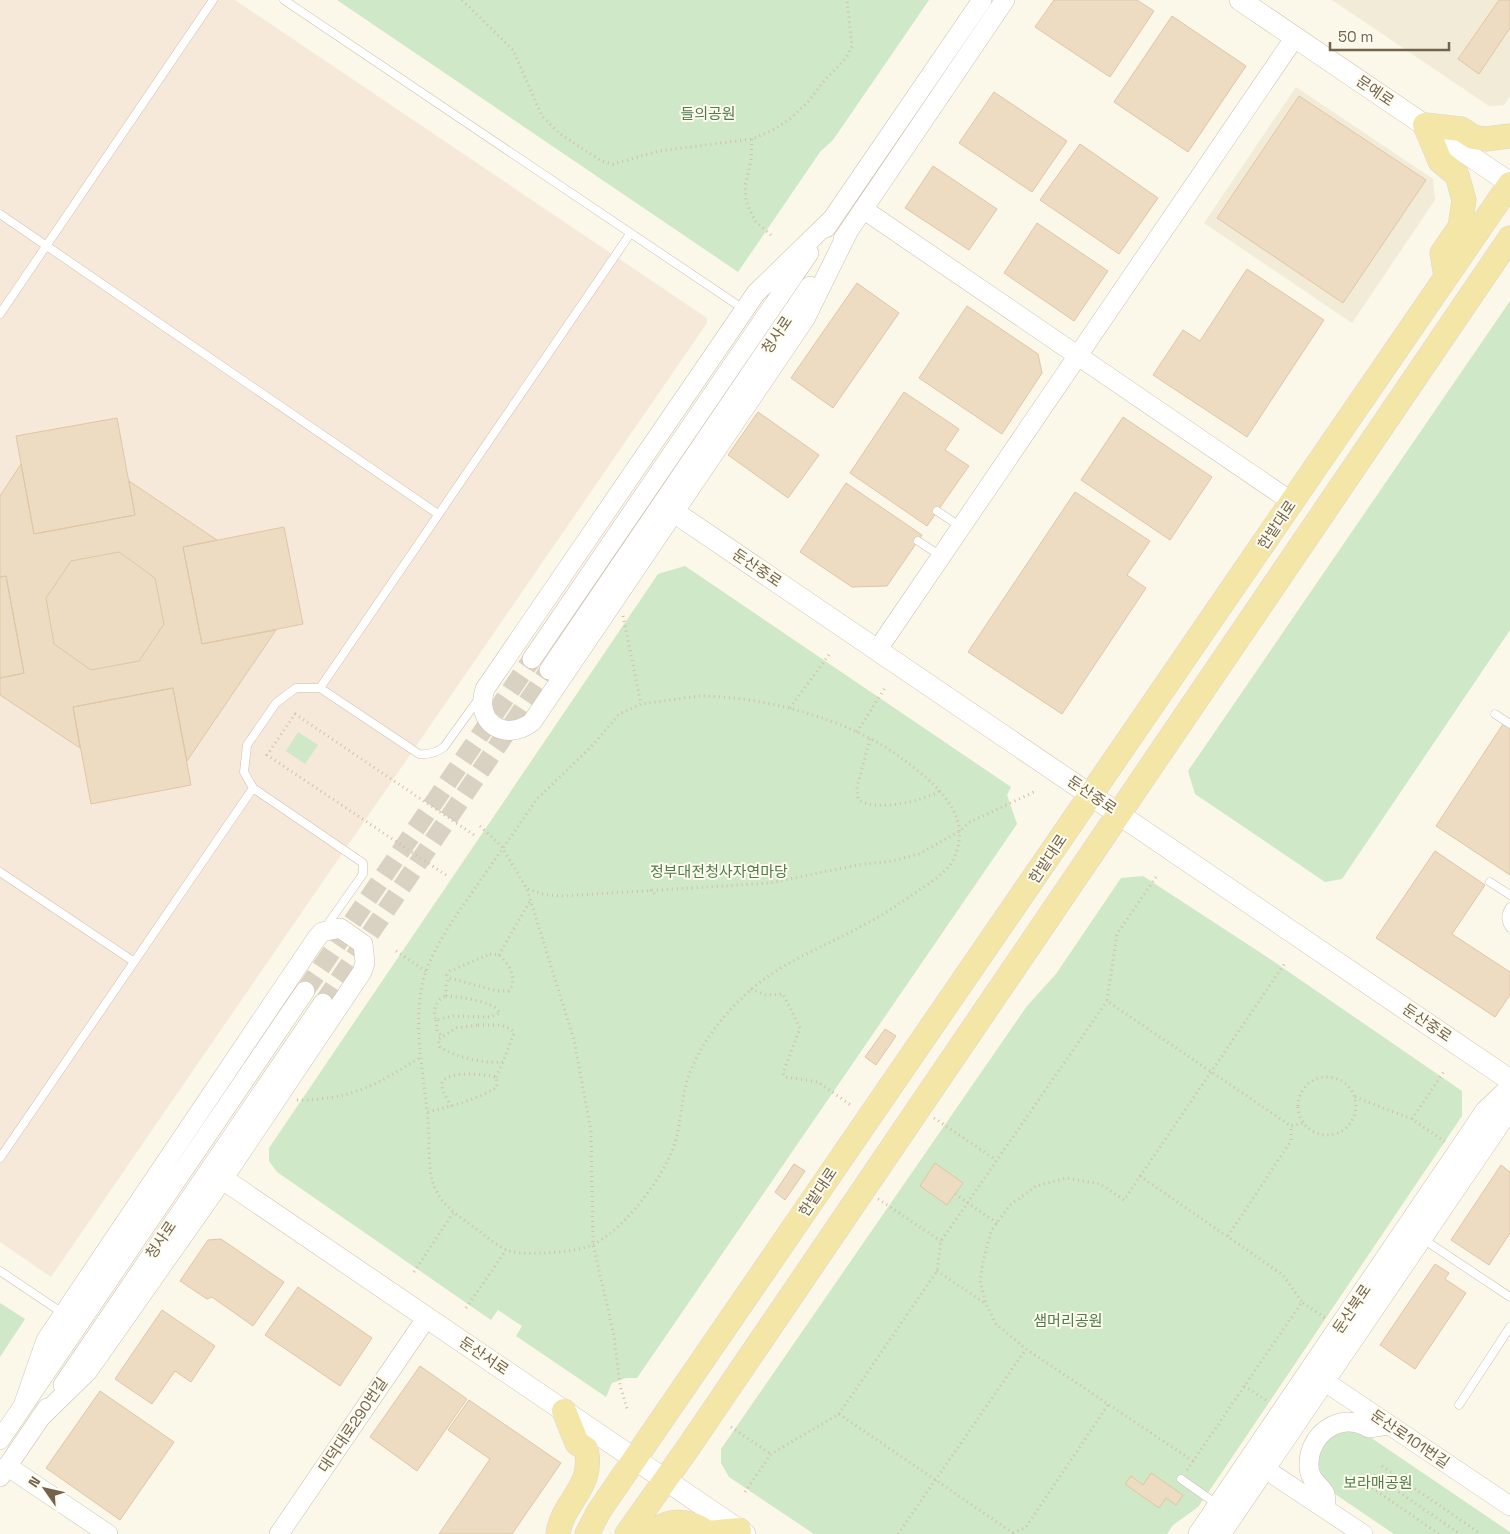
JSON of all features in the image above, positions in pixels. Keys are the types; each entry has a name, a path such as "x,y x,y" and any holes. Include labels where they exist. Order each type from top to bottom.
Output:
{"main road":[{"name":"문예로","path":"1240,0 1510,183"},
{"path":"1446,277 1442,253 1460,227 1464,200 1457,175 1440,160 1425,125 1461,129 1473,137 1486,139 1510,136"},
{"name":"한밭대로","path":"587,1534 599,1511 1510,183"},
{"name":"한밭대로","path":"637,1531 666,1480 1510,238"},
{"name":"둔산중로","path":"674,512 1510,1080"},
{"name":"둔산북로","path":"1220,1534 1258,1464 1414,1233 1486,1111 1510,1088"},
{"name":"둔산북로","path":"1414,1233 1502,1121 1510,1098"},
{"name":"둔산서로","path":"223,1179 742,1532"},
{"path":"558,1534 559,1522 579,1492 586,1475 588,1457 586,1449 577,1443 564,1411"},
{"name":"둔산북로","path":"1199,1534 1218,1506 1258,1464"},
{"path":"574,1534 599,1511"},
{"path":"637,1531 674,1522 698,1526 708,1533 742,1532"}],"street":[{"name":"청사로","path":"532,659 982,0"},
{"name":"청사로","path":"549,670 1005,0"},
{"path":"878,649 1294,37"},
{"path":"863,208 1292,502"},
{"path":"832,219 756,293 485,689 482,707 490,723 498,728 516,731 532,722 805,319 849,230"},
{"path":"23,1406 46,1340 316,939 322,932 340,928 363,944 365,963 362,972 223,1179 88,1371 40,1418"},
{"name":"청사로","path":"0,1440 306,992"},
{"name":"청사로","path":"4,1471 323,1003"},
{"name":"대덕대로290번길","path":"279,1534 427,1317"},
{"name":"둔산로101번길","path":"1317,1376 1510,1506"},
{"path":"1326,1509 1324,1493 1314,1483 1309,1469 1310,1456 1318,1438 1328,1428 1339,1422 1359,1422 1369,1428 1388,1425"},
{"path":"1258,1464 1363,1534"},
{"path":"4,1471 108,1534"}],"lane":[{"path":"0,314 214,0"},
{"path":"284,0 745,310"},
{"path":"0,214 438,514"},
{"path":"320,688 630,234"},
{"path":"937,511 960,527"},
{"path":"918,541 941,556"},
{"path":"316,939 335,916 363,874 363,862 253,788 244,772 247,745 276,703 296,688 320,688 419,754 426,755 444,747 485,689"},
{"path":"1495,714 1510,724"},
{"path":"0,1158 253,788"},
{"path":"0,872 133,961"},
{"path":"1490,882 1510,895"},
{"path":"1510,907 1506,913 1506,922 1510,928"},
{"path":"1414,1233 1510,1297"},
{"path":"0,1271 64,1314"},
{"path":"1459,1405 1510,1327"},
{"path":"1180,1479 1218,1506"}],"path":[{"path":"462,0 512,50 542,116 559,133 601,161 613,164 659,151 752,139 773,130 790,119 846,58 852,46 847,0"},
{"path":"752,139 751,161 745,186 746,201 755,220 771,235"},
{"path":"623,616 642,704"},
{"path":"790,708 831,652"},
{"path":"857,732 885,688"},
{"path":"699,696 729,696 790,708 857,732 896,753 940,791 958,821 960,831 958,847 951,864 938,877 893,908 862,926 800,956 752,989 716,1028 693,1066 686,1084 677,1138 670,1158 659,1176 632,1211 605,1237 593,1244 561,1252 523,1254 506,1250 453,1213 441,1201 431,1176 428,1112 418,1020 421,988 443,936 536,799 593,745 619,714 642,704 699,696"},
{"path":"446,876 267,755 295,714 474,835"},
{"path":"870,739 857,787 858,799 864,804 874,806 898,804 931,796 940,791"},
{"path":"527,889 546,895 564,896 650,889 770,883 857,865 892,861 919,854 960,831 970,822 1034,792"},
{"path":"480,826 502,847 527,889 576,1050 591,1132 593,1244 614,1336 620,1385 628,1412"},
{"path":"745,1492 770,1454 839,1414 937,1271 941,1241 1107,1001 1117,934 1156,877"},
{"path":"650,889 655,894"},
{"path":"499,955 531,899"},
{"path":"396,951 427,972"},
{"path":"446,996 446,986 449,978 447,975 485,955 499,955 510,967 512,980 509,991 497,990 449,978"},
{"path":"1193,1461 1026,1349 996,1324 986,1304 980,1281 983,1262 991,1232 997,1223 1010,1205 1036,1186 1067,1178 1100,1184 1124,1200 1285,963"},
{"path":"752,989 766,995 783,994 800,1028 783,1073 785,1077 818,1082 852,1106"},
{"path":"436,1020 453,1016 490,1017 500,1014 498,1009 492,1005 460,997 441,997 437,1003 434,1015 436,1027 441,1035"},
{"path":"1107,1001 1291,1126 1303,1123"},
{"path":"428,1112 451,1106 497,1087 496,1077 503,1062 514,1033 507,1027 478,1025 456,1028 441,1035 438,1043 445,1050 488,1062 503,1062"},
{"path":"576,1050 581,1050"},
{"path":"297,1100 314,1100 356,1093 381,1082 422,1056"},
{"path":"1412,1120 1445,1070"},
{"path":"451,1106 442,1087 443,1081 447,1078 474,1073 496,1077"},
{"path":"1323,1077 1342,1081 1350,1088 1355,1097 1355,1115 1344,1130 1336,1134 1318,1134 1303,1123 1298,1104 1306,1086 1314,1080 1323,1077"},
{"path":"1355,1097 1412,1120 1448,1144"},
{"path":"933,1117 996,1160"},
{"path":"1228,1236 1291,1141 1291,1126"},
{"path":"1140,1176 1283,1275 1302,1302 1328,1320"},
{"path":"955,1194 997,1223"},
{"path":"878,1198 941,1241"},
{"path":"414,1272 453,1213"},
{"path":"466,1308 506,1250"},
{"path":"937,1271 986,1304"},
{"path":"1180,1479 1302,1302"},
{"path":"898,1534 1026,1349"},
{"path":"1244,1386 1271,1404"},
{"path":"839,1414 1013,1534 1026,1527 1108,1405"},
{"path":"731,1427 770,1454"},
{"path":"1382,1466 1481,1534"},
{"path":"1374,1476 1460,1534"},
{"path":"1368,1486 1439,1534"}],"shaded area":[{"path":"0,0 235,0 707,318 707,323 51,1277 0,1242"},
{"path":"1332,0 1510,0 1510,96 1504,105 1489,106"},
{"path":"1296,87 1433,179 1435,200 1352,323 1204,223"}],"green space":[{"name":"들의공원","path":"337,0 929,0 833,140 820,152 738,272"},
{"path":"1510,301 1510,630 1342,879 1325,882 1195,794 1188,771"},
{"name":"정부대전청사자연마당","path":"685,566 1011,787 1007,795 1017,824 637,1378 626,1378 612,1383 606,1397 516,1336 522,1326 498,1310 491,1320 277,1172 269,1161 269,1148 658,574"},
{"path":"298,732 318,745 305,764 286,751"},
{"name":"샘머리공원","path":"1143,876 1267,957 1462,1091 1462,1116 1198,1507 1173,1525 1167,1534 814,1534 729,1477 721,1463 721,1449 1027,1006 1056,974 1121,878"},
{"path":"0,1303 25,1319 0,1357"},
{"name":"보라매공원","path":"1346,1428 1364,1433 1510,1532 1510,1534 1394,1534 1329,1490 1316,1467 1324,1442"}],"building":[{"path":"1054,0 1137,0 1154,11 1110,77 1035,27"},
{"path":"1499,0 1510,0 1510,28 1479,74 1458,59"},
{"path":"1172,16 1246,66 1188,152 1114,102"},
{"path":"994,92 1067,141 1032,192 959,143"},
{"path":"1299,96 1426,180 1343,303 1217,218"},
{"path":"1080,144 1158,198 1119,254 1040,200"},
{"path":"933,166 997,209 969,250 905,208"},
{"path":"1037,223 1108,271 1074,321 1004,273"},
{"path":"1247,269 1324,320 1247,437 1153,375 1183,330 1200,341"},
{"path":"857,283 899,313 833,408 791,378"},
{"path":"967,306 1038,354 1042,373 1002,434 919,378"},
{"path":"904,392 959,429 945,450 969,466 927,526 850,473"},
{"path":"758,412 819,455 788,498 728,455"},
{"path":"1123,417 1212,477 1170,540 1081,480"},
{"path":"117,418 135,515 34,534 16,436"},
{"path":"21,464 34,534 135,515 129,481 217,540 183,547 202,644 276,630 187,761 173,688 73,707 80,748 0,695 0,678 24,673 6,576 0,577 0,496"},
{"path":"846,483 922,535 887,586 852,587 800,552"},
{"path":"1075,492 1150,541 1127,575 1146,588 1062,714 968,652"},
{"path":"284,527 303,624 202,644 183,547"},
{"path":"119,552 155,578 164,624 139,661 91,670 54,644 46,598 71,561"},
{"path":"6,576 24,673 0,678 0,577"},
{"path":"173,688 191,785 91,804 73,707"},
{"path":"1503,724 1510,728 1510,875 1436,826"},
{"path":"1435,851 1485,885 1452,934 1510,972 1510,995 1495,1017 1376,938"},
{"path":"885,1029 896,1036 876,1065 865,1057"},
{"path":"935,1163 963,1183 947,1205 920,1186"},
{"path":"794,1164 805,1171 785,1200 775,1192"},
{"path":"1501,1165 1510,1172 1510,1233 1489,1265 1451,1240"},
{"path":"221,1239 284,1282 253,1326 212,1297 207,1299 180,1281 208,1240"},
{"path":"1435,1264 1449,1273 1445,1279 1466,1293 1415,1369 1380,1345"},
{"path":"298,1287 372,1338 340,1386 265,1335"},
{"path":"162,1310 215,1346 191,1382 175,1371 152,1404 115,1379"},
{"path":"420,1366 467,1399 417,1471 370,1437"},
{"path":"100,1391 174,1442 120,1520 46,1468"},
{"path":"469,1400 561,1463 512,1534 439,1534 490,1459 448,1430"},
{"path":"1151,1473 1183,1495 1176,1505 1166,1498 1159,1508 1125,1484 1131,1476 1143,1485"}],"tunnel":[{"path":"305,991 532,659"},
{"path":"323,1003 549,670"}]}
